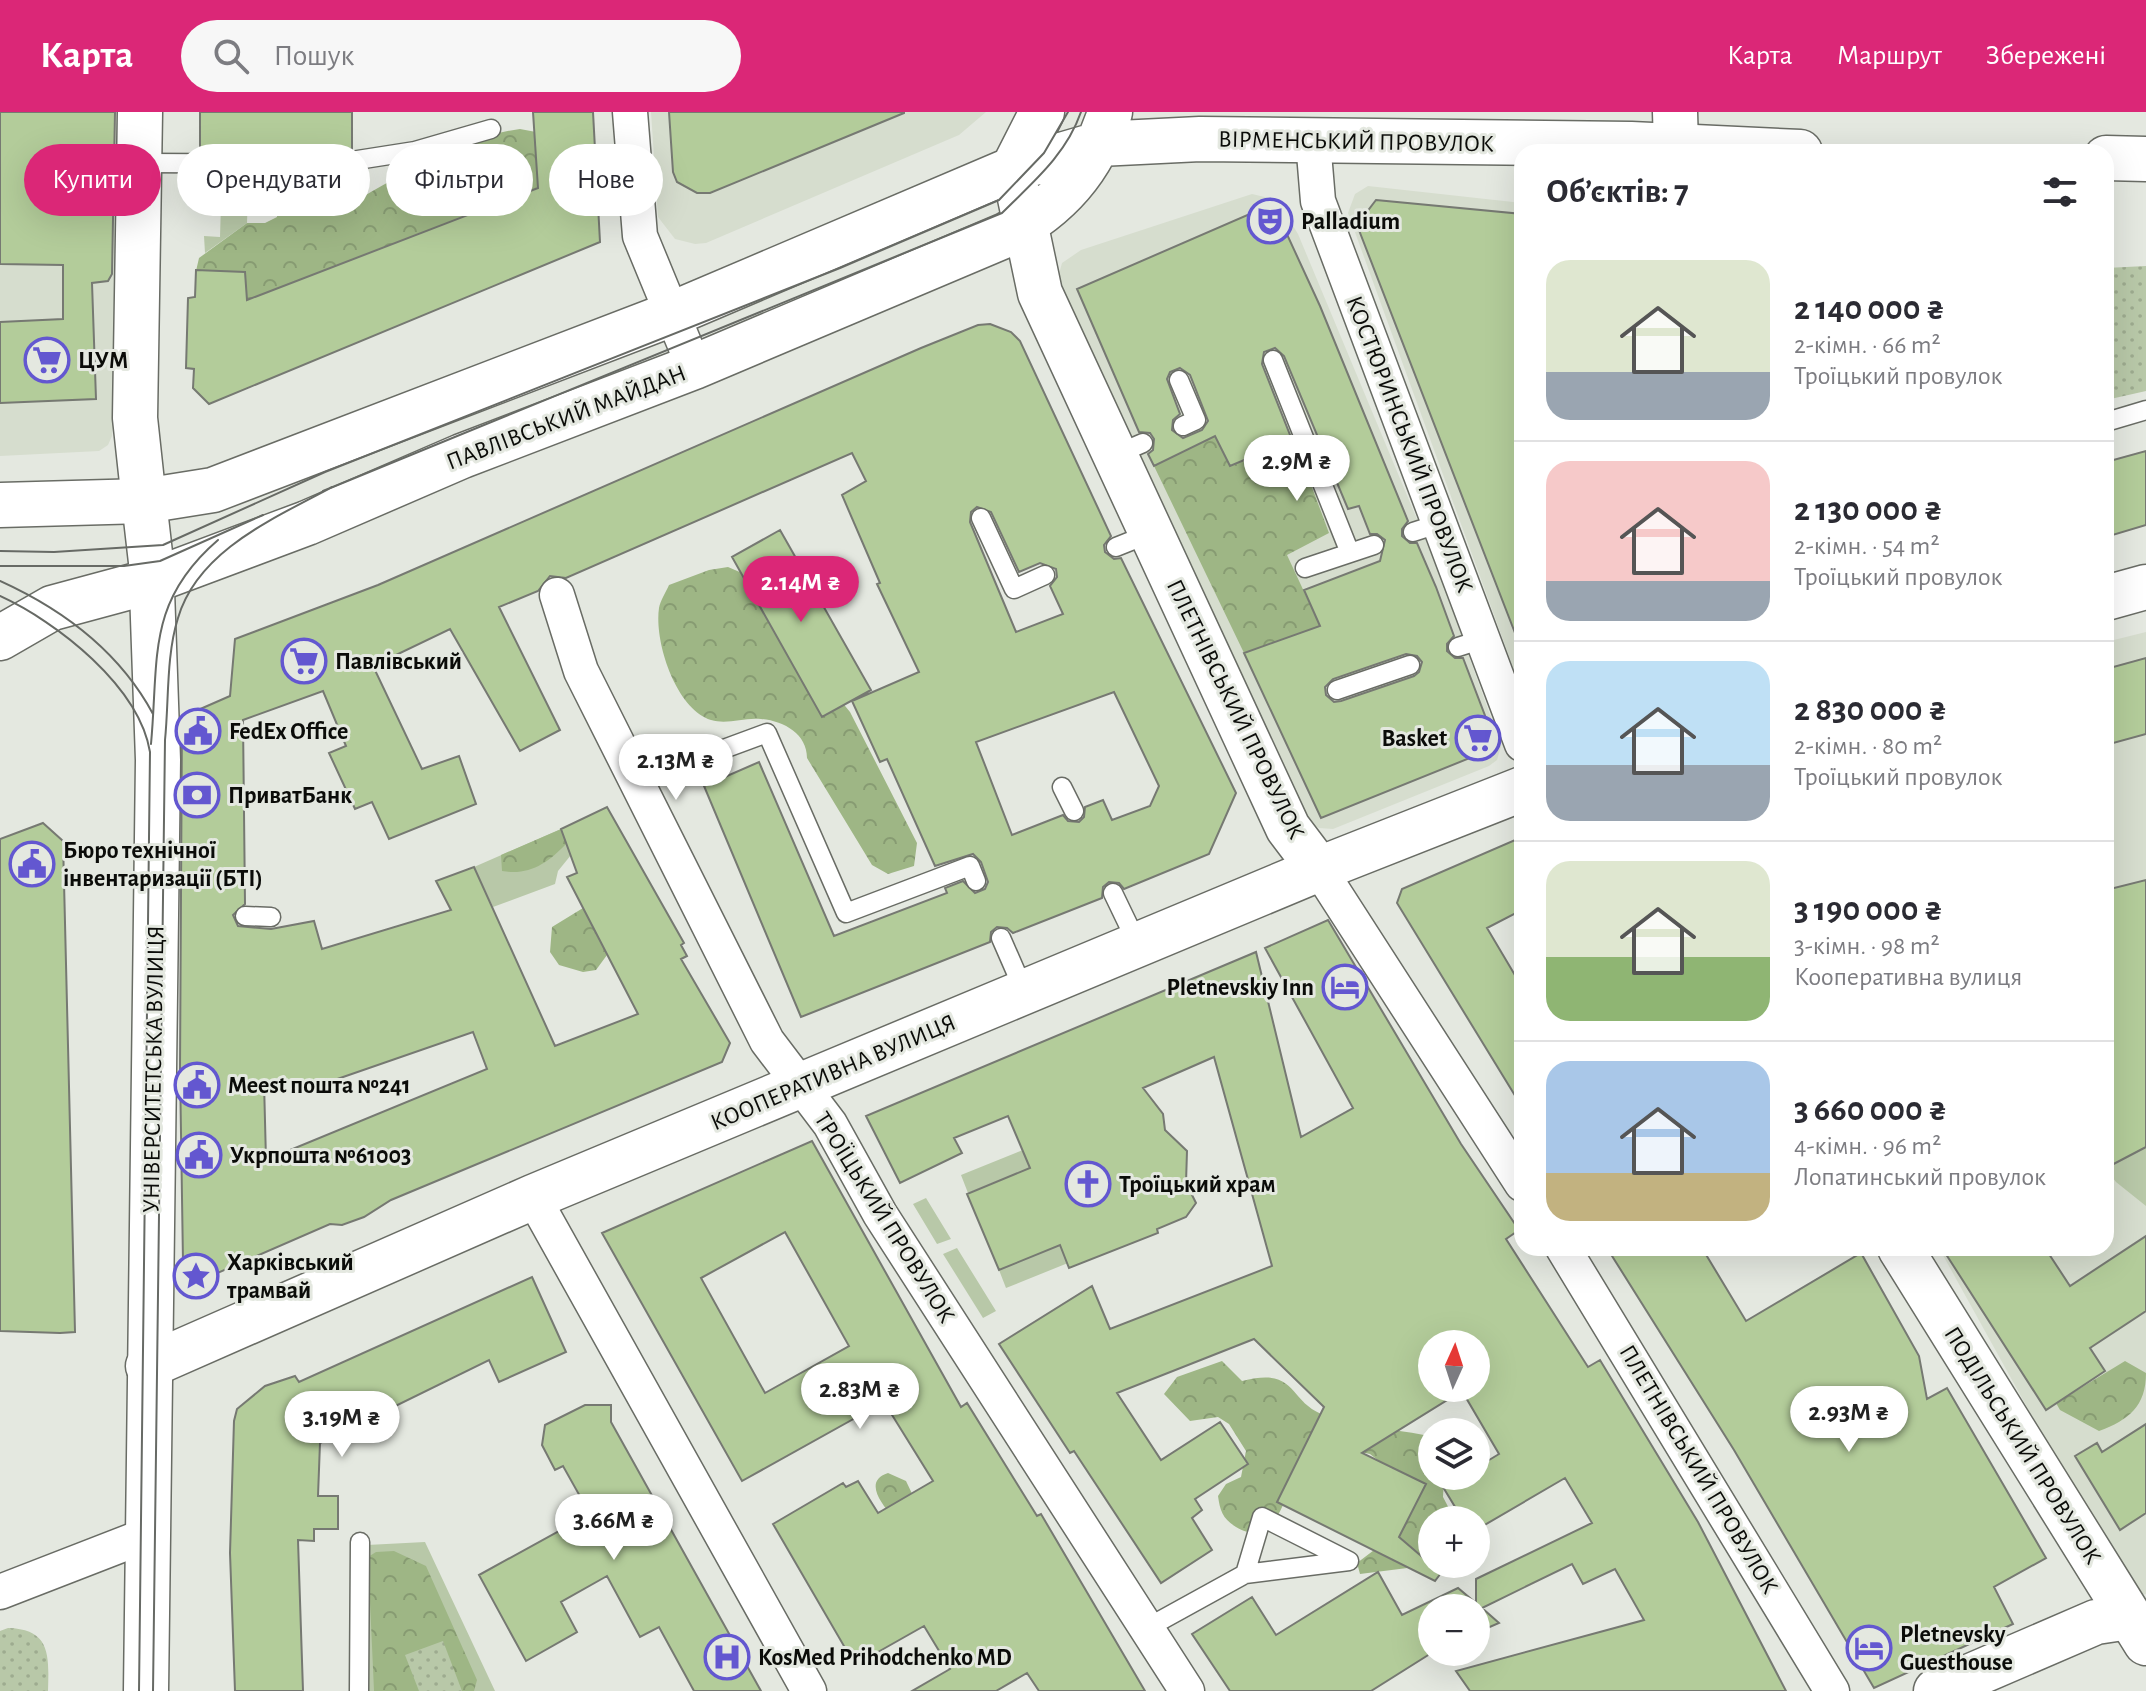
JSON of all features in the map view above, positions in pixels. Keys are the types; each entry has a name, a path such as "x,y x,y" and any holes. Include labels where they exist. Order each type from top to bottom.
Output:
{"main road":[{"name":"УНІВЕРСИТЕТСЬКА ВУЛИЦЯ","path":"140,112 140,144"},
{"path":"0,505 144,501 213,490 672,314 1013,169 1042,112"},
{"name":"ВІРМЕНСЬКИЙ ПРОВУЛОК","path":"1013,169 1104,128 1200,139 1313,141 1676,136 1738,144"},
{"name":"ПАВЛІВСЬКИЙ МАЙДАН","path":"0,638 52,608 152,581 307,523 462,456 694,367 1026,224 1071,189 1104,128"},
{"path":"2114,158 2146,159"},
{"name":"ПЛЕТНІВСЬКИЙ ПРОВУЛОК","path":"1013,169 1040,293 1129,449 1133,540 1288,828 1319,869"},
{"name":"УНІВЕРСИТЕТСЬКА ВУЛИЦЯ","path":"139,216 135,418 152,581 167,914 148,1366 146,1691"},
{"path":"2114,596 2146,587"},
{"name":"КООПЕРАТИВНА ВУЛИЦЯ","path":"148,1366 533,1197 1319,869 1514,792"},
{"name":"ПОДІЛЬСЬКИЙ ПРОВУЛОК","path":"1905,1256 2140,1625"},
{"path":"1936,1691 2096,1622 2140,1625"}],"street":[{"path":"630,112 638,226 694,367"},
{"name":"КОСТЮРИНСЬКИЙ ПРОВУЛОК","path":"1313,141 1318,201 1427,527 1471,643 1514,728"},
{"name":"ТРОЇЦЬКИЙ ПРОВУЛОК","path":"557,595 581,671 767,1041 830,1124 880,1214 1187,1691"},
{"name":"ПЛЕТНІВСЬКИЙ ПРОВУЛОК","path":"1319,869 1514,1172"},
{"path":"533,1197 809,1691"},
{"name":"ПЛЕТНІВСЬКИЙ ПРОВУЛОК","path":"1568,1256 1832,1691"},
{"path":"0,1592 147,1535"}],"lane":[{"path":"161,163 332,164 415,151 491,129"},
{"path":"1273,360 1350,553"},
{"path":"1179,380 1196,420 1183,426"},
{"path":"2114,420 2146,410"},
{"path":"981,518 1014,589 1045,575"},
{"path":"1305,568 1374,545"},
{"path":"1337,690 1410,665"},
{"path":"637,781 767,733 846,913 970,866 976,881"},
{"path":"1062,787 1074,811"},
{"path":"1113,893 1139,946"},
{"path":"245,916 271,917"},
{"path":"1001,938 1025,993"},
{"path":"1147,1628 1245,1574 1349,1561 1262,1517 1245,1574"},
{"path":"359,1691 360,1542"}],"shaded area":[{"path":"0,112 122,112 122,144 24,144 24,216 123,216 123,286 112,436 108,445 99,451 0,456"},
{"path":"651,112 986,112 959,135 706,243 675,239 658,217 663,216 663,144 653,144"},
{"path":"1368,186 1514,202 1514,670 1348,213 1355,194"},
{"path":"1252,194 1277,200 1298,234 1439,572 1501,746 1497,760 1489,766 1333,829 1319,828 1310,823 1060,286 1062,263 1081,250"},
{"path":"2146,632 2146,1594 2132,1597 1943,1256 2114,1256 2114,640"}],"green space":[{"path":"520,129 536,132 538,188 533,190 533,144 463,144"},
{"path":"386,184 386,216 465,216 247,300 244,272 196,271 199,258 247,223 265,223 277,216 370,216 370,193"},
{"path":"221,216 247,216 247,223 205,253 204,236 220,237"},
{"path":"2146,266 2146,391 2114,398 2114,268"},
{"path":"1215,436 1230,466 1294,439 1329,533 1287,555 1320,626 1244,653 1154,466"},
{"path":"728,567 749,576 809,662 850,712 917,843 914,866 888,874 872,865 807,758 803,742 793,730 761,719 711,720 687,703 678,689 660,638 658,622 661,602 669,585 709,570"},
{"path":"568,826 563,835 571,855 558,871 555,884 493,907 474,867"},
{"path":"568,826 563,831 566,844 545,862 521,872 502,871 501,855"},
{"path":"583,908 607,955 596,970 583,972 559,965 550,952 552,927"},
{"path":"2146,1147 2146,1206 2116,1182 2114,1165"},
{"path":"1023,1150 1030,1168 968,1193 961,1175"},
{"path":"926,1198 951,1239 937,1244 913,1204"},
{"path":"1060,1245 1068,1263 1006,1288 999,1270"},
{"path":"957,1248 996,1311 983,1318 943,1254"},
{"path":"1222,1361 1242,1381 1274,1378 1284,1382 1305,1403 1327,1416 1418,1434 1418,1490 1443,1490 1448,1506 1418,1506 1418,1567 1360,1574 1357,1563 1382,1544 1403,1480 1370,1454 1318,1443 1271,1525 1257,1533 1247,1532 1228,1521 1221,1510 1218,1496 1226,1484 1241,1477 1246,1451 1229,1424 1218,1417 1190,1421 1164,1394 1177,1377"},
{"path":"2125,1361 2146,1373 2143,1394 2127,1417 2099,1431 2060,1410 2056,1403"},
{"path":"888,1473 906,1481 916,1502 892,1516 876,1487 877,1481"},
{"path":"425,1542 495,1691 368,1691 367,1545"},
{"path":"394,1551 426,1566 477,1680 474,1691 374,1691 368,1557 376,1552"},
{"path":"8,1628 33,1633 40,1639 47,1656 48,1691 0,1691 0,1631"},
{"path":"443,1641 462,1691 419,1691 405,1655"}],"building":[{"path":"0,112 115,112 114,144 24,144 24,216 113,216 112,274 108,281 92,283 96,399 0,403 0,322 63,319 63,265 0,264"},
{"path":"200,112 352,112 352,144 200,144"},
{"path":"533,112 593,112 595,144 549,144 549,216 599,216 600,242 209,404 193,388 194,369 186,368 188,298 195,297 196,270 245,272 247,300 465,216 533,216 533,190 538,188"},
{"path":"669,112 904,113 710,193 697,193 677,182 673,172"},
{"path":"1376,200 1514,213 1514,630 1357,225"},
{"path":"1273,204 1320,306 1408,521 1402,529 1402,536 1410,543 1417,543 1436,587 1454,636 1447,644 1447,651 1455,658 1463,658 1497,747 1321,818 1244,653 1320,626 1304,590 1380,561 1385,540 1377,534 1370,534 1359,506 1348,509 1284,356 1275,348 1264,352 1262,364 1292,440 1230,466 1215,436 1154,466 1148,454 1153,450 1154,439 1150,433 1139,432 1077,289","holes":["1180,368 1190,375 1208,421 1202,430 1183,438 1172,430 1173,420 1180,414 1167,379 1170,372","1406,654 1417,656 1422,662 1414,676 1341,701 1334,702 1326,695 1325,687 1333,679"]},
{"path":"990,324 1011,332 1020,341 1111,536 1104,545 1105,552 1114,559 1121,558 1236,793 1209,854 1124,889 1119,883 1109,882 1103,887 1102,898 1013,933 1007,928 997,927 991,932 990,942 801,1017 704,786 759,762 834,936 947,893 945,888 963,881 975,893 985,889 988,882 981,862 973,854 935,866 887,759 880,762 852,701 919,672 877,584 880,583 842,495 866,481 852,453 566,578 550,576 538,591 499,607 560,730 520,751 450,629 373,666 422,769 459,756 476,804 389,839 372,802 355,809 329,753 346,746 323,691 243,720 245,904 233,915 238,926 271,929 314,921 322,949 451,910 436,881 474,867 555,1046 638,1014 567,877 577,873 561,829 607,807 684,943 681,945 687,956 681,959 730,1043 722,1062 391,1200 364,1217 342,1225 330,1224 206,1278 187,1271 183,1262 180,1069 182,717 230,696 235,639 378,585 978,325","holes":["977,507 991,512 1019,572 1040,563 1056,569 1057,577 1050,586 1063,614 1016,632 970,522 971,512","1114,692 1159,786 1150,806 1112,820 1103,800 1085,807 1084,817 1079,822 1068,821 1063,815 1012,835 976,742","473,1032 487,1069 266,1160 264,1082 318,1082 320,1085"]},
{"path":"2146,451 2146,525 2114,535 2114,460"},
{"path":"780,530 871,690 822,717 732,557"},
{"path":"2146,658 2146,734 2114,743 2114,667"},
{"path":"43,823 63,841 75,1332 60,1333 0,1331 0,839"},
{"path":"1514,840 1514,914 1487,928 1514,974 1514,1094 1397,903 1402,889"},
{"path":"2146,880 2146,1147 2114,1164 2114,888"},
{"path":"1328,920 1461,1144 1514,1223 1514,1233 1506,1239 1514,1256 1517,1256 1588,1367 1600,1360 1698,1522 1786,1691 1470,1691 1456,1671 1490,1666 1490,1662 1644,1620 1615,1569 1583,1584 1572,1564 1490,1604 1490,1594 1476,1594 1476,1579 1490,1578 1490,1572 1592,1523 1565,1478 1490,1522 1490,1506 1455,1506 1445,1490 1490,1490 1490,1459 1499,1454 1490,1439 1490,1418 1478,1418 1468,1402 1490,1402 1490,1330 1418,1330 1418,1402 1444,1402 1362,1453 1418,1480 1418,1490 1423,1490 1399,1537 1418,1553 1418,1572 1277,1502 1324,1407 1254,1339 1117,1393 1161,1460 1220,1422 1248,1464 1195,1499 1202,1510 1192,1518 1212,1550 1161,1583 999,1344 1092,1286 1110,1329 1272,1266 1214,1057 1143,1088 1163,1114 1165,1130 1187,1151 1186,1183 1196,1203 1186,1217 1157,1229 1158,1233 1069,1268 1060,1245 999,1270 967,1194 1030,1168 1008,1116 954,1138 962,1153 900,1183 866,1116 1256,952 1301,1137 1353,1108 1265,948"},
{"path":"812,1141 961,1407 967,1403 1037,1516 1041,1514 1145,1691 1039,1691 1027,1673 996,1691 912,1691 950,1669 924,1626 855,1665 773,1524 843,1483 846,1487 858,1481 878,1513 933,1481 884,1402 742,1481 602,1233","holes":["785,1232 849,1346 765,1393 701,1278"]},
{"path":"2146,1236 2146,1311 2090,1348 2105,1371 2046,1410 1947,1256 2050,1256 2070,1286"},
{"path":"1612,1256 1707,1256 1746,1321 1856,1256 1863,1256 1919,1356 1927,1399 1947,1388 2046,1558 1994,1587 2013,1624 1874,1688 1734,1450"},
{"path":"532,1277 566,1352 499,1382 489,1360 320,1443 318,1496 338,1496 338,1529 314,1529 314,1541 298,1540 303,1691 235,1691 230,1553 234,1421 237,1409 265,1386 295,1376 299,1382"},
{"path":"585,1405 611,1405 611,1422 761,1691 694,1691 659,1627 640,1637 607,1576 561,1602 577,1632 526,1661 479,1575 590,1514 563,1466 555,1470 542,1445 545,1425"},
{"path":"2146,1424 2146,1513 2120,1530 2075,1456 2097,1443 2102,1452"},
{"path":"1378,1572 1402,1615 1418,1607 1418,1661 1371,1691 1230,1691 1192,1634 1252,1597 1276,1635"},
{"path":"1458,1588 1465,1594 1446,1594"},
{"path":"1490,1615 1499,1623 1490,1627"}],"tram line":[{"path":"0,551 54,552 163,545 325,472 840,268 999,200 1044,153 1068,112"},
{"path":"323,491 1002,213 1058,155 1081,112"},
{"path":"153,1691 165,740 171,648 178,618 188,594 202,573 220,555 263,524 332,487"},
{"path":"0,566 124,566 160,561 263,515"},
{"path":"151,744 157,658 167,609 178,586 218,540"},
{"path":"0,581 46,605 88,635 124,671 153,714"},
{"path":"0,596 70,639 113,680 143,727 150,752 139,1691"}],"place":[{"name":"Palladium","path":"1270,221"},
{"name":"ЦУМ","path":"47,360"},
{"name":"Павлівський","path":"304,661"},
{"name":"FedEx Office","path":"198,731"},
{"name":"Basket","path":"1478,738"},
{"name":"ПриватБанк","path":"197,795"},
{"name":"Бюро технічної інвентаризації (БТІ)","path":"32,864"},
{"name":"Pletnevskiy Inn","path":"1345,987"},
{"name":"Meest пошта №241","path":"197,1085"},
{"name":"Укрпошта №61003","path":"199,1155"},
{"name":"Троїцький храм","path":"1088,1184"},
{"name":"Харківський трамвай","path":"196,1276"},
{"name":"Pletnevsky Guesthouse","path":"1869,1648"},
{"name":"KosMed Prihodchenko MD","path":"727,1657"}]}
